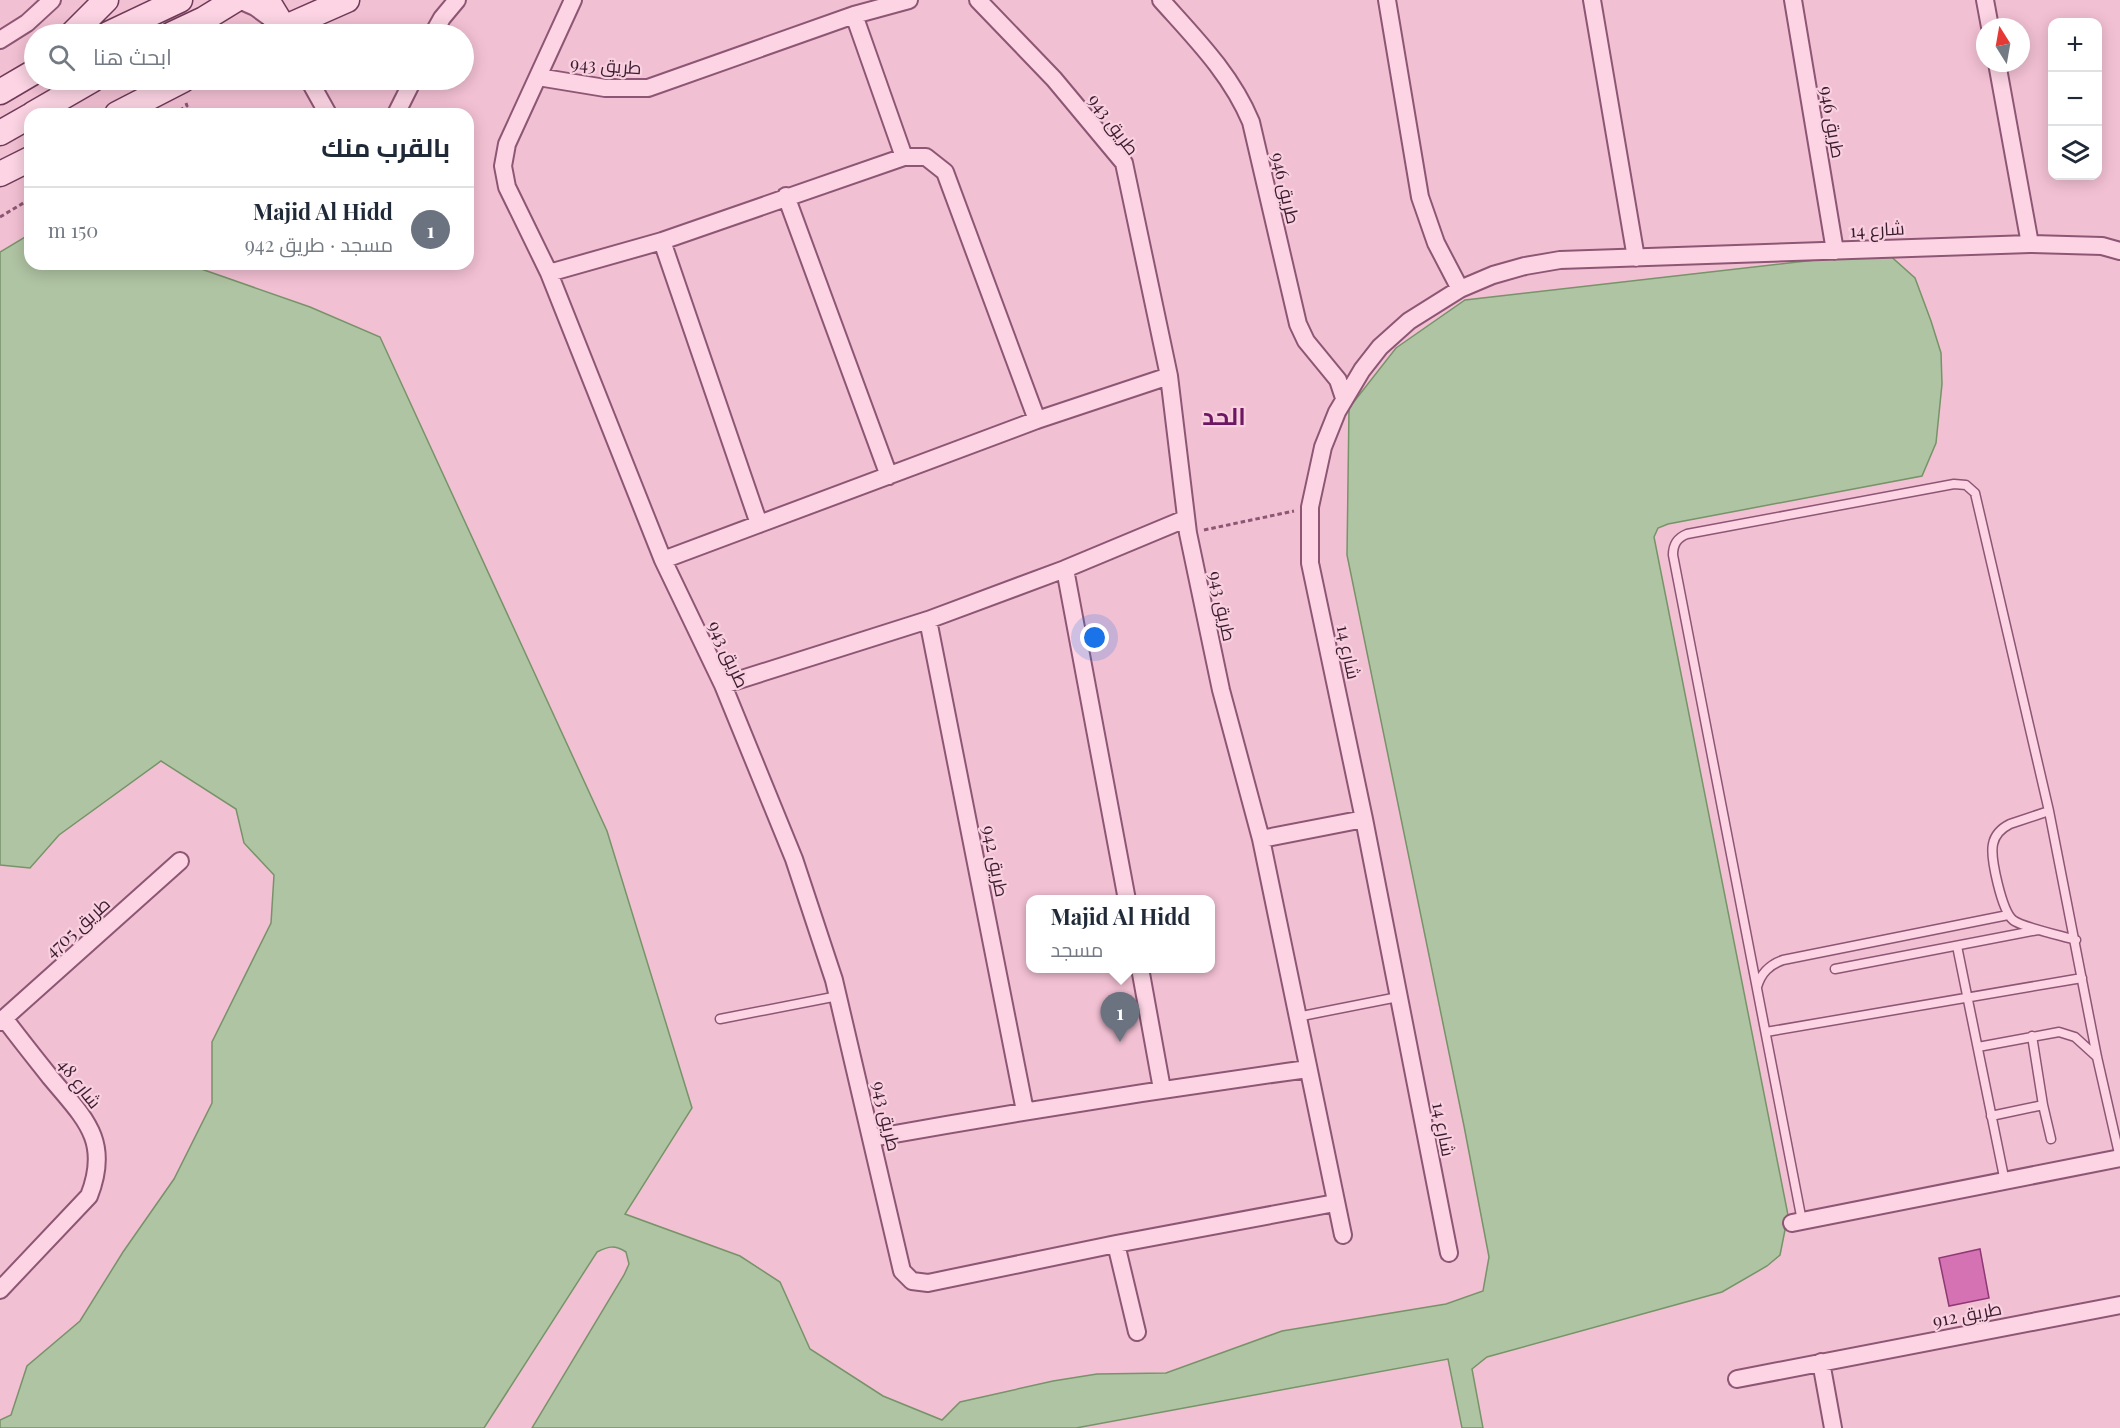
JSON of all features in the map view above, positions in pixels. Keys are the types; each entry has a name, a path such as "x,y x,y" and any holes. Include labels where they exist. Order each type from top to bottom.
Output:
{"street":[{"path":"25,24 52,0"},
{"path":"82,24 106,0"},
{"path":"129,24 180,0"},
{"path":"203,18 235,0"},
{"path":"239,0 255,7 273,24"},
{"path":"267,0 278,24"},
{"path":"286,24 300,0"},
{"path":"298,24 347,0"},
{"path":"439,24 457,0"},
{"name":"طريق 943","path":"573,0 507,144 503,166 507,187 549,273 663,560 723,685 794,859 838,996 902,1271 912,1281 928,1283 1116,1244 1335,1203"},
{"name":"طريق 943","path":"538,77 605,88 648,88 854,15 909,0"},
{"name":"طريق 943","path":"978,0 1054,78 1124,164 1169,376 1187,526 1221,690 1261,839 1343,1235"},
{"name":"طريق 946","path":"1162,0 1224,71 1244,104 1251,122 1298,324 1306,341 1338,380 1344,398"},
{"path":"1387,0 1420,197 1436,243 1460,289"},
{"path":"1592,0 1636,258"},
{"name":"طريق 946","path":"1793,0 1835,251"},
{"path":"1985,0 1988,18"},
{"path":"854,15 904,157"},
{"path":"0,40 24,25"},
{"path":"1999,72 2030,244"},
{"path":"0,92 24,78"},
{"path":"44,108 75,90"},
{"path":"129,108 164,90"},
{"path":"315,90 325,108"},
{"path":"399,108 408,90"},
{"path":"0,133 24,120"},
{"path":"549,273 662,241 786,196 904,157 926,157 945,172 1037,420"},
{"path":"0,174 24,162"},
{"path":"786,196 889,476"},
{"path":"662,241 759,524"},
{"name":"شارع 14","path":"1449,1253 1364,819 1310,562 1310,507 1323,447 1344,398 1362,370 1380,347 1409,321 1460,289 1493,275 1525,266 1560,261 2030,244 2090,246 2120,251"},
{"path":"663,560 1037,420 1169,376"},
{"path":"723,685 928,620 1187,526"},
{"path":"1065,569 1126,895"},
{"name":"طريق 942","path":"928,620 1025,1111"},
{"path":"1261,839 1364,819"},
{"name":"طريق 4705","path":"2,1020 180,861"},
{"path":"1141,973 1162,1089"},
{"name":"شارع 48","path":"2,1020 74,1103 92,1132 98,1159 96,1177 89,1196 3,1281"},
{"path":"872,1138 1162,1089 1308,1069"},
{"path":"1797,1222 2120,1158"},
{"path":"1116,1244 1137,1332"},
{"name":"طريق 912","path":"1737,1379 2120,1305"},
{"path":"1821,1362 1833,1428"}],"lane":[{"path":"1797,1222 1766,1032 1673,555 1674,544 1682,536 1954,484 1971,488 1978,498 2049,811 2097,1057 2120,1158"},
{"path":"2049,811 2010,824 1995,837 1992,850 2001,899 2008,915 2018,924 2076,940"},
{"path":"1757,987 1759,980 1769,967 1783,960 2008,915"},
{"path":"1835,969 2042,930"},
{"path":"1957,946 2005,1182"},
{"path":"1766,1032 2082,978"},
{"path":"720,1019 838,996"},
{"path":"1297,1017 1398,997"},
{"path":"1978,1047 2059,1032 2068,1034 2097,1057"},
{"path":"2032,1036 2051,1139"},
{"path":"1991,1116 2043,1105"}],"path":[{"path":"0,217 24,203"},
{"path":"1187,526 1310,507"}],"shaded area":[{"path":"24,238 24,270 204,270 310,307 380,337 607,831 692,1108 625,1214 740,1256 780,1282 810,1349 883,1396 942,1420 960,1402 1053,1381 1097,1374 1166,1373 1282,1331 1446,1304 1483,1291 1489,1257 1347,555 1349,408 1396,348 1465,300 1886,252 1915,278 1941,353 1942,384 1936,443 1922,476 1668,524 1658,528 1654,537 1788,1215 1780,1255 1767,1266 1722,1292 1487,1357 1472,1369 1483,1428 1462,1428 1448,1359 1076,1428 532,1428 629,1264 626,1252 612,1247 597,1252 484,1428 0,1428 0,1420 11,1415 27,1366 80,1321 123,1252 174,1179 212,1103 212,1042 271,923 274,875 244,843 236,809 161,761 59,835 30,868 0,865 0,252"}],"building":[{"path":"1980,1249 1989,1298 1949,1306 1939,1258"}],"place":[{"name":"Majid Al Hidd","path":"1120,1042"}],"district":[{"name":"الحد","path":"1224,415"}]}
